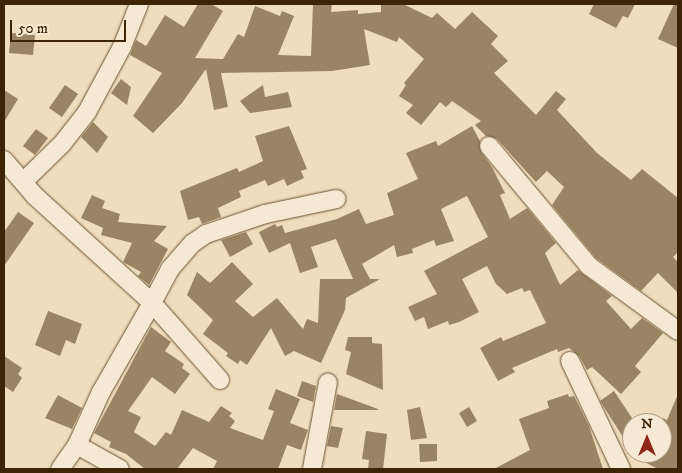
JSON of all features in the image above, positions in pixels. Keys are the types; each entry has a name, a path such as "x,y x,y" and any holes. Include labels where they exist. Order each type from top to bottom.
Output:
{"street":[{"path":"23,182 62,144 87,112 122,47 139,4"},
{"path":"489,146 589,266 678,331"},
{"path":"4,160 23,182 152,303 220,380"},
{"path":"60,469 77,445 101,392 170,269 193,244 206,234 264,214 336,199"},
{"path":"570,361 621,469"},
{"path":"312,469 328,382"},
{"path":"77,445 120,469"}],"building":[{"path":"198,4 211,4 223,11 195,58 223,59 238,34 244,37 255,6 280,16 282,11 294,16 278,55 311,56 313,4 332,4 331,12 358,10 358,14 381,12 381,4 403,4 432,18 437,13 455,29 472,12 498,36 491,44 508,61 494,73 536,115 556,91 566,99 557,110 597,153 631,180 642,169 678,198 678,252 673,257 678,262 678,293 658,273 641,291 596,258 552,205 564,187 547,171 536,182 497,139 486,136 475,125 481,121 452,101 446,107 440,102 421,125 406,113 413,105 399,96 406,85 404,83 424,59 399,37 397,42 364,29 370,65 332,71 221,73 228,107 214,110 206,69 182,103 153,133 133,116 162,73 130,55 136,40 146,46 165,15 184,27"},
{"path":"594,4 635,4 628,18 623,16 616,28 589,14"},
{"path":"674,4 678,4 678,48 658,39"},
{"path":"11,33 35,35 33,55 9,53"},
{"path":"121,79 131,87 127,105 111,93"},
{"path":"65,85 78,94 62,117 49,108"},
{"path":"263,85 265,97 288,92 292,107 250,113 240,101"},
{"path":"4,90 18,99 4,122"},
{"path":"93,122 108,137 97,153 81,137"},
{"path":"289,126 307,169 301,171 304,178 287,186 284,179 268,186 265,180 239,191 241,197 218,208 221,217 202,224 199,217 188,220 180,191 237,168 239,172 263,161 255,136"},
{"path":"472,126 480,141 481,152 492,167 505,193 500,195 510,219 527,208 556,243 545,253 560,285 578,270 612,296 606,301 631,329 642,318 663,333 635,366 641,372 621,394 592,367 587,370 579,356 569,348 558,352 557,349 512,368 515,372 498,381 480,348 501,337 503,341 546,323 530,290 524,292 522,288 507,294 496,284 487,266 462,279 479,312 459,322 449,325 448,321 428,329 424,317 415,321 408,307 437,294 424,271 488,237 467,196 441,209 454,241 436,246 434,240 412,249 413,253 397,257 394,245 362,264 370,279 380,279 346,298 345,310 321,363 294,351 285,356 271,328 247,365 240,360 238,364 226,356 228,353 203,334 213,320 187,295 197,272 210,283 232,262 253,284 235,301 253,317 277,298 303,329 307,319 318,323 320,279 353,279 336,239 311,247 318,267 300,273 290,243 269,253 259,232 275,224 277,227 282,225 285,233 337,219 359,209 366,224 394,215 387,193 418,179 406,153 436,141 438,146"},
{"path":"36,129 48,138 35,155 23,146"},
{"path":"92,195 105,201 102,208 120,214 118,222 167,226 154,241 168,249 149,285 138,276 141,272 123,262 132,243 101,235 103,228 81,218"},
{"path":"18,212 34,223 4,266 4,232"},
{"path":"246,232 253,244 230,257 221,240"},
{"path":"48,311 82,324 75,344 66,340 60,356 35,345"},
{"path":"151,327 171,342 165,351 184,364 182,368 190,374 175,394 152,377 128,411 141,417 134,432 155,446 166,432 171,435 182,410 209,422 221,406 232,413 229,416 235,421 230,428 263,440 274,411 268,409 276,389 300,399 290,423 308,430 301,450 287,445 278,469 213,469 217,461 193,448 177,469 145,469 126,454 109,447 111,442 94,433"},
{"path":"348,337 372,337 372,343 382,344 383,390 346,374 351,352 345,350"},
{"path":"4,356 22,368 18,374 22,378 13,392 4,386"},
{"path":"302,381 316,386 313,402 297,396"},
{"path":"614,391 629,413 622,413 622,435 600,401"},
{"path":"337,394 378,409 378,410 334,410"},
{"path":"568,394 569,397 574,396 589,426 603,469 494,469 530,450 519,419 549,408 547,401"},
{"path":"678,394 678,469 658,469 646,463 672,463 672,413 670,413"},
{"path":"58,395 82,408 72,429 45,418"},
{"path":"420,407 427,438 411,440 407,410"},
{"path":"469,407 477,421 467,427 459,413"},
{"path":"331,426 343,428 338,448 327,446"},
{"path":"366,431 387,434 383,469 368,469 369,460 362,459"},
{"path":"419,444 437,444 437,461 420,462"}]}
